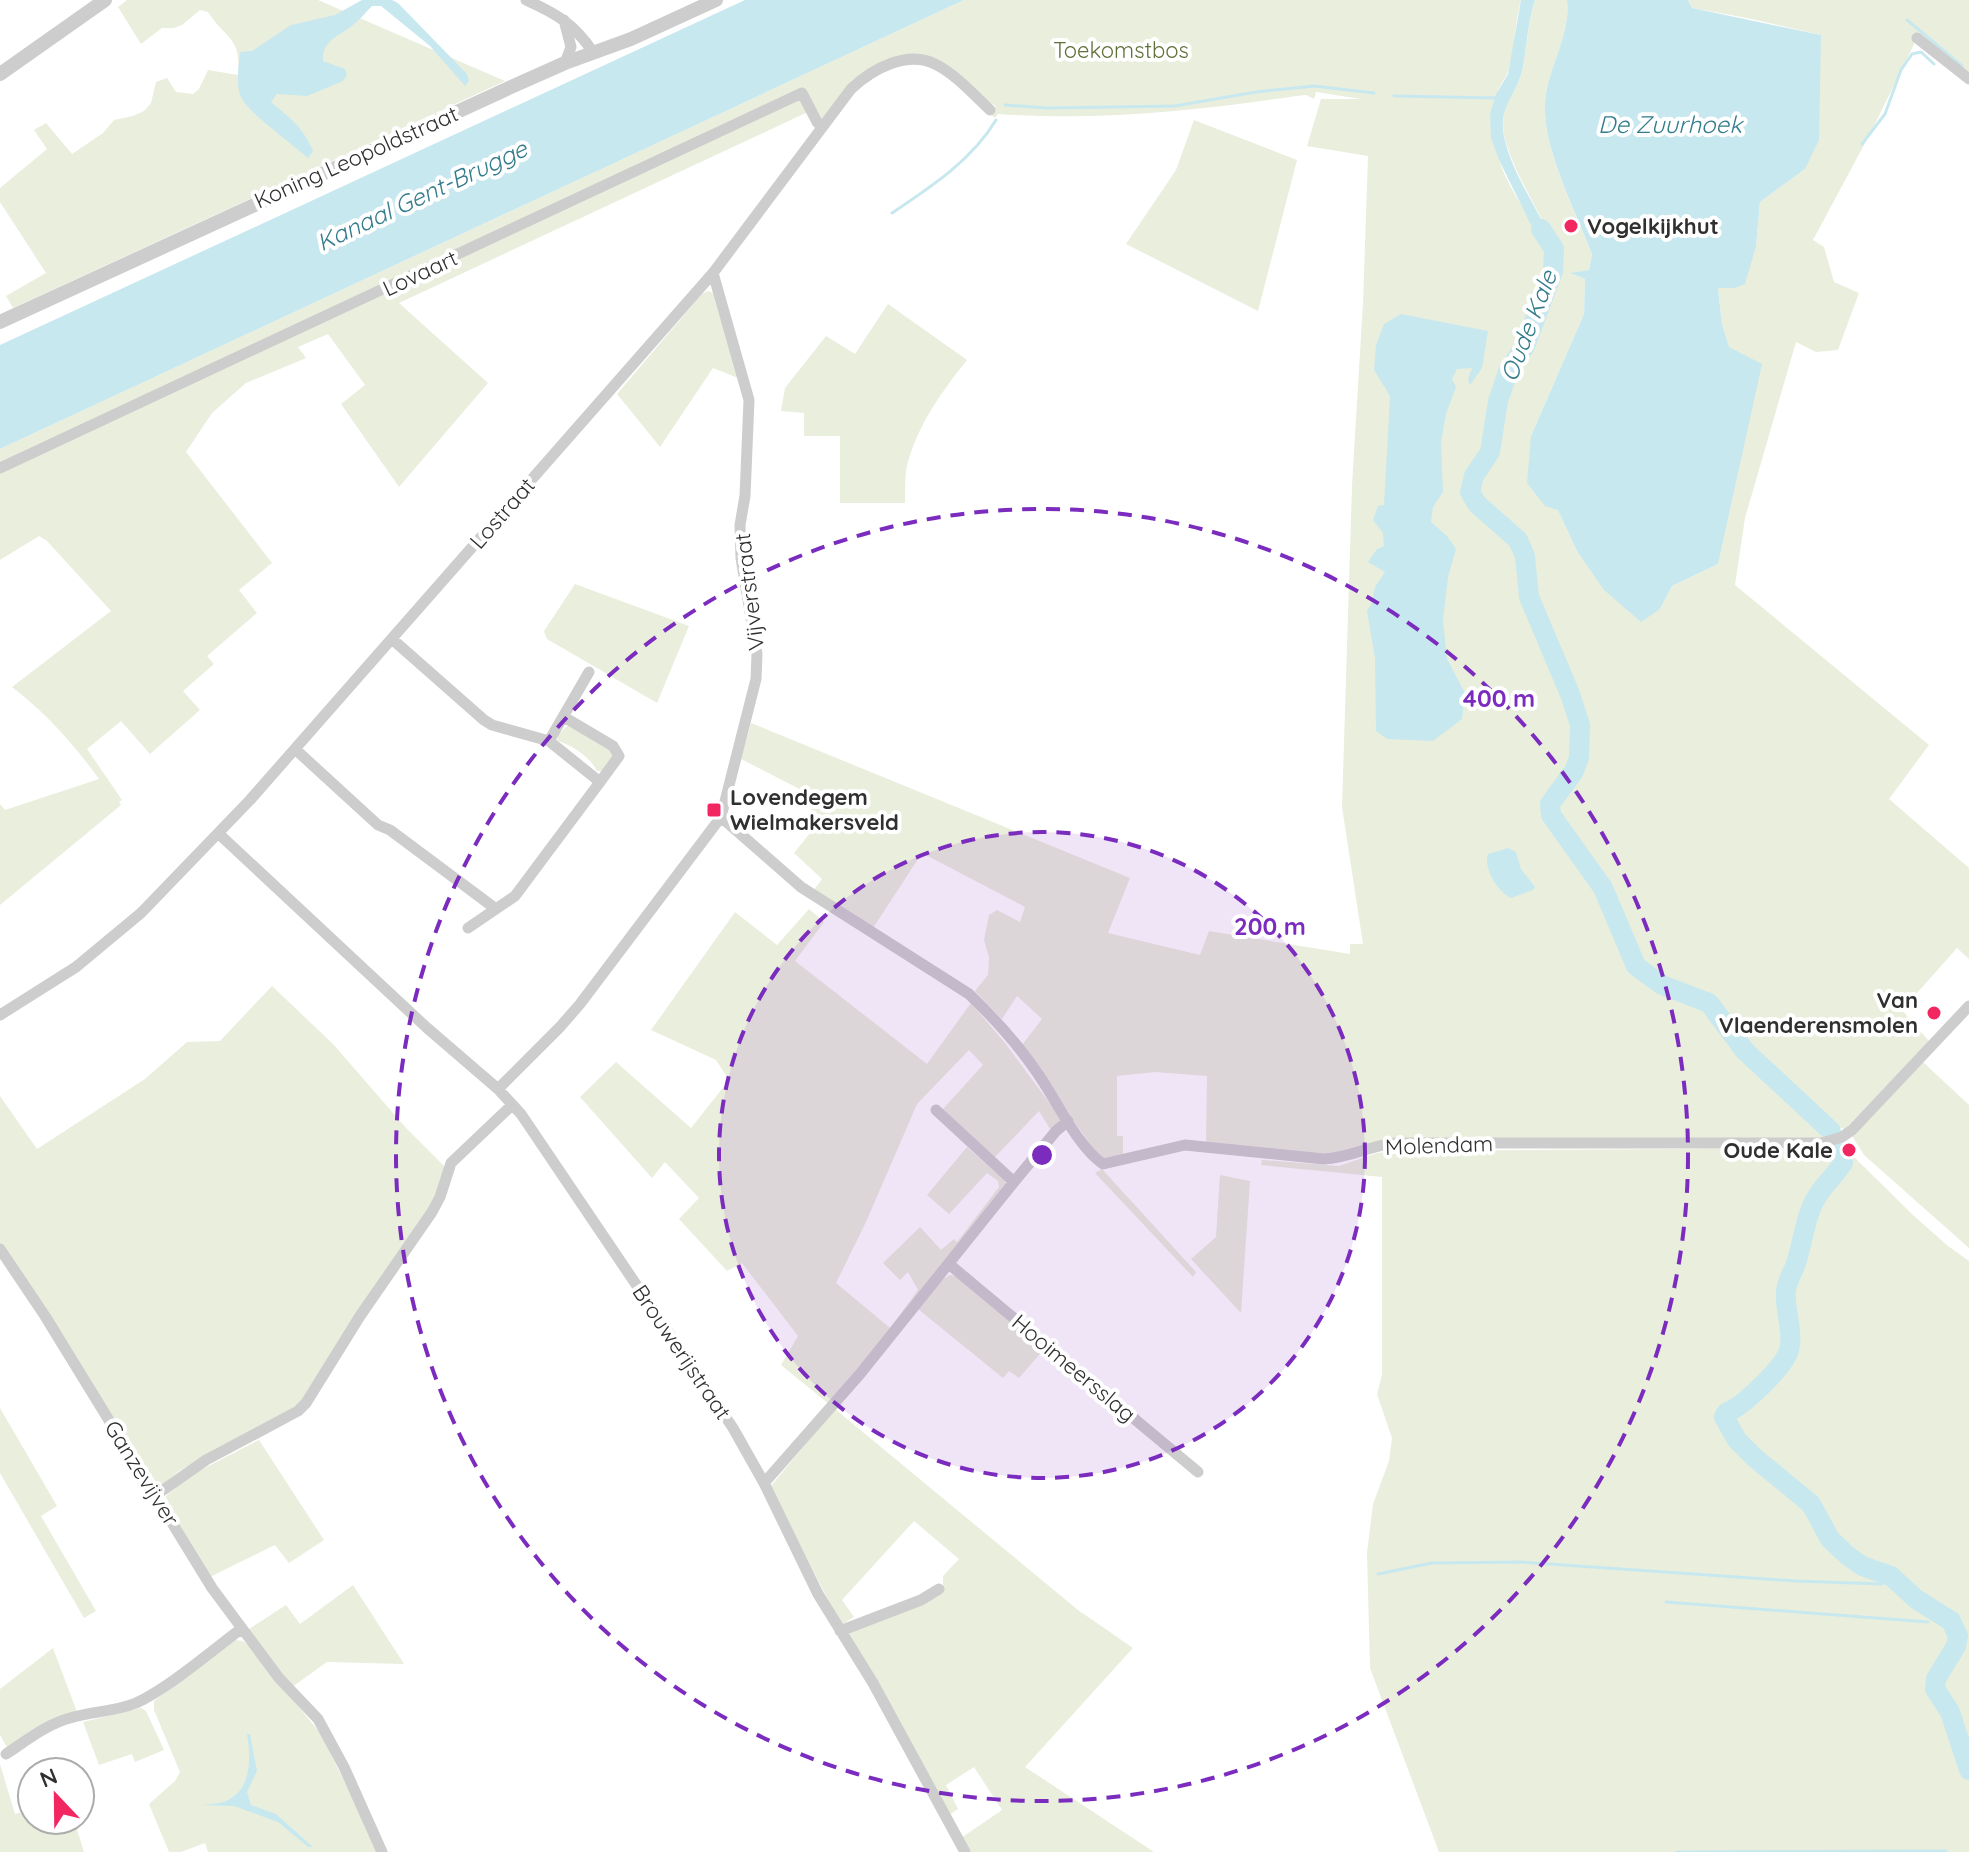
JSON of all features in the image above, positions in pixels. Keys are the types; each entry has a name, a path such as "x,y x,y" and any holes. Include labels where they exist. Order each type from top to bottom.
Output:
{"street":[{"path":"0,74 105,0"},
{"path":"526,0 564,19 580,31 593,52"},
{"name":"Koning Leopoldstraat","path":"0,322 565,63 631,39 716,0"},
{"path":"564,19 571,47 565,63"},
{"path":"1917,38 1969,79"},
{"name":"Lostraat","path":"0,1015 76,967 114,936 176,880 219,834 713,273 861,79 889,64 916,59 939,66 990,110"},
{"name":"Lovaart","path":"0,468 802,93 822,127"},
{"name":"Vijverstraat","path":"713,273 749,400 745,496 740,525 741,558 757,654 756,679 721,817"},
{"path":"392,639 484,720 549,741 600,782"},
{"path":"549,741 589,672"},
{"path":"468,928 515,896 619,756 613,746 564,717"},
{"path":"295,749 378,825 390,830 496,909"},
{"path":"498,1089 580,1004 721,817 801,887 969,994 1016,1044 1068,1121 1014,1182 860,1374 764,1483"},
{"name":"Brouwerijstraat","path":"219,834 426,1027 498,1089 544,1146 733,1428 840,1631 873,1683 965,1852"},
{"name":"Molendam","path":"1068,1121 1092,1155 1103,1164 1185,1145 1324,1159 1396,1143 1814,1143 1835,1139 1852,1130 1969,1006"},
{"path":"156,1495 206,1460 290,1418 306,1403 360,1316 432,1212 451,1163 512,1105"},
{"path":"936,1110 1014,1182"},
{"name":"Ganzevijver","path":"0,1249 212,1588 241,1629 318,1719 382,1852"},
{"name":"Hooimeersslag","path":"949,1264 1198,1472"},
{"path":"840,1631 921,1600 939,1589"},
{"path":"6,1754 64,1720 126,1707 146,1698 241,1629"}],"green space":[{"path":"127,0 318,0 505,81 13,308 6,296 46,273 0,202 0,188 47,149 34,130 46,123 72,154 103,133 114,120 144,111 151,103 156,82 167,78 176,92 193,94 199,89 208,70 238,75 235,45 208,12 200,10 182,25 162,28 141,44 118,7"},
{"name":"Toekomstbos","path":"964,0 1521,0 1509,68 1496,96 1494,138 1506,178 1553,248 1509,153 1503,128 1506,109 1523,68 1535,0 1567,0 1566,26 1547,89 1545,120 1561,179 1592,254 1589,270 1572,274 1585,279 1584,314 1531,436 1577,551 1660,609 1672,586 1718,564 1729,348 1722,324 1718,288 1735,288 1756,246 1760,202 1805,169 1821,35 1692,8 1688,0 1969,0 1969,76 1918,36 1813,240 1824,247 1834,282 1859,293 1838,350 1816,352 1796,342 1745,518 1735,585 1929,745 1889,799 1969,868 1969,959 1957,948 1902,1010 1929,1041 1845,1129 1837,1127 1750,1049 1725,1018 1720,1023 1750,1063 1812,1116 1825,1138 1402,1139 1325,1156 1206,1144 1207,1076 1155,1072 1117,1076 1117,1136 1123,1136 1123,1157 1112,1161 1098,1156 1022,1045 1042,1019 1017,996 1002,1019 975,991 988,975 989,957 984,940 989,915 997,910 1020,922 1025,907 922,853 873,928 814,890 822,879 794,853 814,828 804,819 819,799 741,759 751,723 1130,878 1108,933 1200,955 1209,931 1350,954 1350,944 1363,944 1342,807 1352,485 1368,156 1307,146 1321,99 1361,99 1316,92 1314,99 1306,95 1148,113 1073,116 998,114 995,118 990,114 996,106 916,59 874,72 822,127 810,111 399,303 488,383 399,487 341,404 365,385 328,334 298,347 306,358 246,383 212,413 186,452 272,563 239,590 257,613 207,656 214,664 183,691 200,710 150,754 121,721 87,749 122,800 119,802 121,805 0,905 0,804 5,810 99,779 59,730 12,687 111,611 39,536 0,560 0,449","holes":["1533,596 1580,707 1586,738 1580,769 1556,812 1546,795 1572,765 1575,726 1524,599"]},
{"path":"1194,120 1297,160 1258,311 1126,244 1176,170"},
{"path":"708,291 713,293 738,378 713,368 660,447 617,394 702,294"},
{"path":"888,304 967,360 939,398 915,441 906,471 905,503 840,503 840,436 804,436 804,413 781,411 785,388 826,336 855,354"},
{"path":"575,584 689,626 657,703 547,639 544,631"},
{"path":"568,725 611,749 614,756 603,771 597,771 580,752 558,741 557,736"},
{"path":"809,909 824,922 795,961 927,1064 971,1003 1062,1120 1052,1132 1039,1111 994,1158 943,1109 983,1065 969,1050 917,1104 836,1283 890,1328 918,1290 908,1272 900,1280 883,1263 920,1227 941,1250 954,1239 957,1242 999,1187 998,1181 987,1173 949,1214 927,1195 967,1147 1005,1181 1007,1187 829,1404 781,1365 798,1336 742,1263 727,1271 679,1219 699,1198 665,1162 652,1178 580,1097 616,1062 691,1128 729,1080 716,1060 651,1030 735,912 777,945"},
{"path":"272,986 333,1044 407,1129 446,1168 436,1201 296,1408 181,1470 159,1487 0,1243 0,1096 37,1149 145,1079 187,1042 220,1041"},
{"path":"1923,1062 1969,1105 1969,1248 1864,1155 1852,1136"},
{"path":"1830,1148 1835,1162 1805,1210 1792,1262 1785,1276 1781,1302 1786,1341 1783,1350 1776,1363 1727,1408 1729,1415 1756,1394 1790,1358 1795,1336 1790,1290 1816,1209 1844,1157 1854,1157 1914,1216 1969,1261 1969,1852 1439,1852 1370,1668 1367,1553 1373,1504 1389,1461 1392,1438 1377,1394 1382,1375 1382,1177 1261,1165 1262,1160 1339,1166 1377,1153 1395,1151"},
{"path":"1102,1169 1196,1272 1193,1277 1095,1173"},
{"path":"1220,1175 1250,1181 1241,1313 1191,1259 1216,1237"},
{"path":"950,1275 958,1276 1045,1348 1019,1378 1009,1371 1003,1378 918,1309 940,1281"},
{"path":"0,1408 57,1506 41,1516 96,1611 84,1618 0,1473"},
{"path":"835,1409 1078,1610 1133,1648 1025,1767 1154,1852 970,1852 961,1838 1002,1810 974,1767 946,1785 958,1809 949,1815 848,1634 943,1593 943,1576 959,1559 914,1521 842,1600 854,1617 841,1625 770,1487"},
{"path":"259,1440 324,1540 289,1563 275,1545 208,1578 168,1506 166,1496 191,1475"},
{"path":"353,1585 404,1664 327,1662 292,1687 246,1631 286,1605 300,1624"},
{"path":"234,1640 243,1641 249,1646 321,1734 379,1852 208,1852 205,1843 181,1852 169,1852 149,1804 175,1781 180,1772 154,1710 154,1701"},
{"path":"53,1648 77,1712 8,1749 0,1735 0,1689"},
{"path":"141,1708 146,1711 164,1750 135,1762 132,1754 99,1765 83,1722"},
{"path":"0,1764 16,1814 16,1836 79,1836 84,1852 0,1852"}],"water":[{"path":"362,0 392,0 398,3 467,74 469,81 465,86 430,46 381,6 372,6 330,41 325,49 323,61 345,69 347,75 343,81 307,96 277,94 271,102 305,136 313,151 308,158 261,119 241,97 238,86 240,52 252,51 291,25 335,15"},
{"name":"Kanaal Gent-Brugge","path":"745,0 964,0 0,449 0,345"},
{"path":"1521,0 1535,0 1521,76 1504,116 1504,136 1513,165 1554,249 1536,235 1491,138 1490,114 1496,94 1508,74"},
{"name":"De Zuurhoek","path":"1567,0 1688,0 1692,8 1821,35 1819,140 1805,169 1760,202 1756,246 1745,284 1735,288 1718,288 1722,324 1729,347 1762,364 1718,564 1672,586 1660,609 1641,622 1604,590 1577,551 1558,510 1545,506 1527,483 1531,436 1584,314 1585,279 1570,273 1589,270 1592,254 1561,178 1545,120 1547,89 1566,26"},
{"path":"1401,314 1488,331 1482,368 1470,385 1468,379 1472,368 1457,369 1452,379 1456,387 1446,414 1441,442 1443,492 1433,507 1431,522 1456,549 1448,577 1443,620 1447,659 1465,693 1462,719 1433,741 1387,739 1376,731 1375,658 1367,611 1375,587 1385,572 1368,562 1377,549 1384,546 1383,533 1373,520 1378,506 1384,505 1390,396 1374,370 1376,345 1384,324"},
{"path":"1508,848 1516,852 1521,869 1535,887 1511,898 1501,891 1493,879 1487,860 1488,854"},
{"path":"247,1734 250,1734 257,1771 247,1792 251,1805 276,1814 313,1847 308,1847 278,1822 234,1806 201,1805 226,1801 241,1789 248,1772"}],"waterway":[{"path":"1907,20 1962,66"},
{"path":"1862,144 1885,114 1901,70 1912,54 1921,52 1934,64"},
{"path":"1005,105 1047,108 1175,106 1314,86 1374,93"},
{"path":"1394,96 1498,98"},
{"path":"892,213 963,160 996,120"},
{"name":"Oude Kale","path":"1541,229 1554,249 1553,271 1525,346 1508,372 1498,401 1490,452 1474,476 1470,492 1477,504 1518,540 1525,556 1529,597 1580,725 1579,758 1574,771 1550,804 1551,815 1603,888 1636,966 1662,985 1709,1003 1745,1051 1831,1131"},
{"name":"Oude Kale","path":"1839,1147 1843,1163 1811,1208 1787,1287 1788,1353 1761,1387 1724,1417 1737,1440 1811,1504 1830,1539 1847,1555 1862,1566 1891,1576 1916,1599 1951,1621 1958,1636 1956,1646 1936,1679 1935,1689 1950,1712 1969,1770"},
{"path":"1378,1574 1432,1563 1521,1562 1882,1584"},
{"path":"1666,1602 1928,1622"},
{"path":"1677,1852 1946,1851"}],"place":[{"name":"Vogelkijkhut","path":"1571,226"},
{"name":"Lovendegem Wielmakersveld","path":"714,810"},
{"name":"Van Vlaenderensmolen","path":"1934,1013"},
{"name":"Oude Kale","path":"1849,1150"}]}
